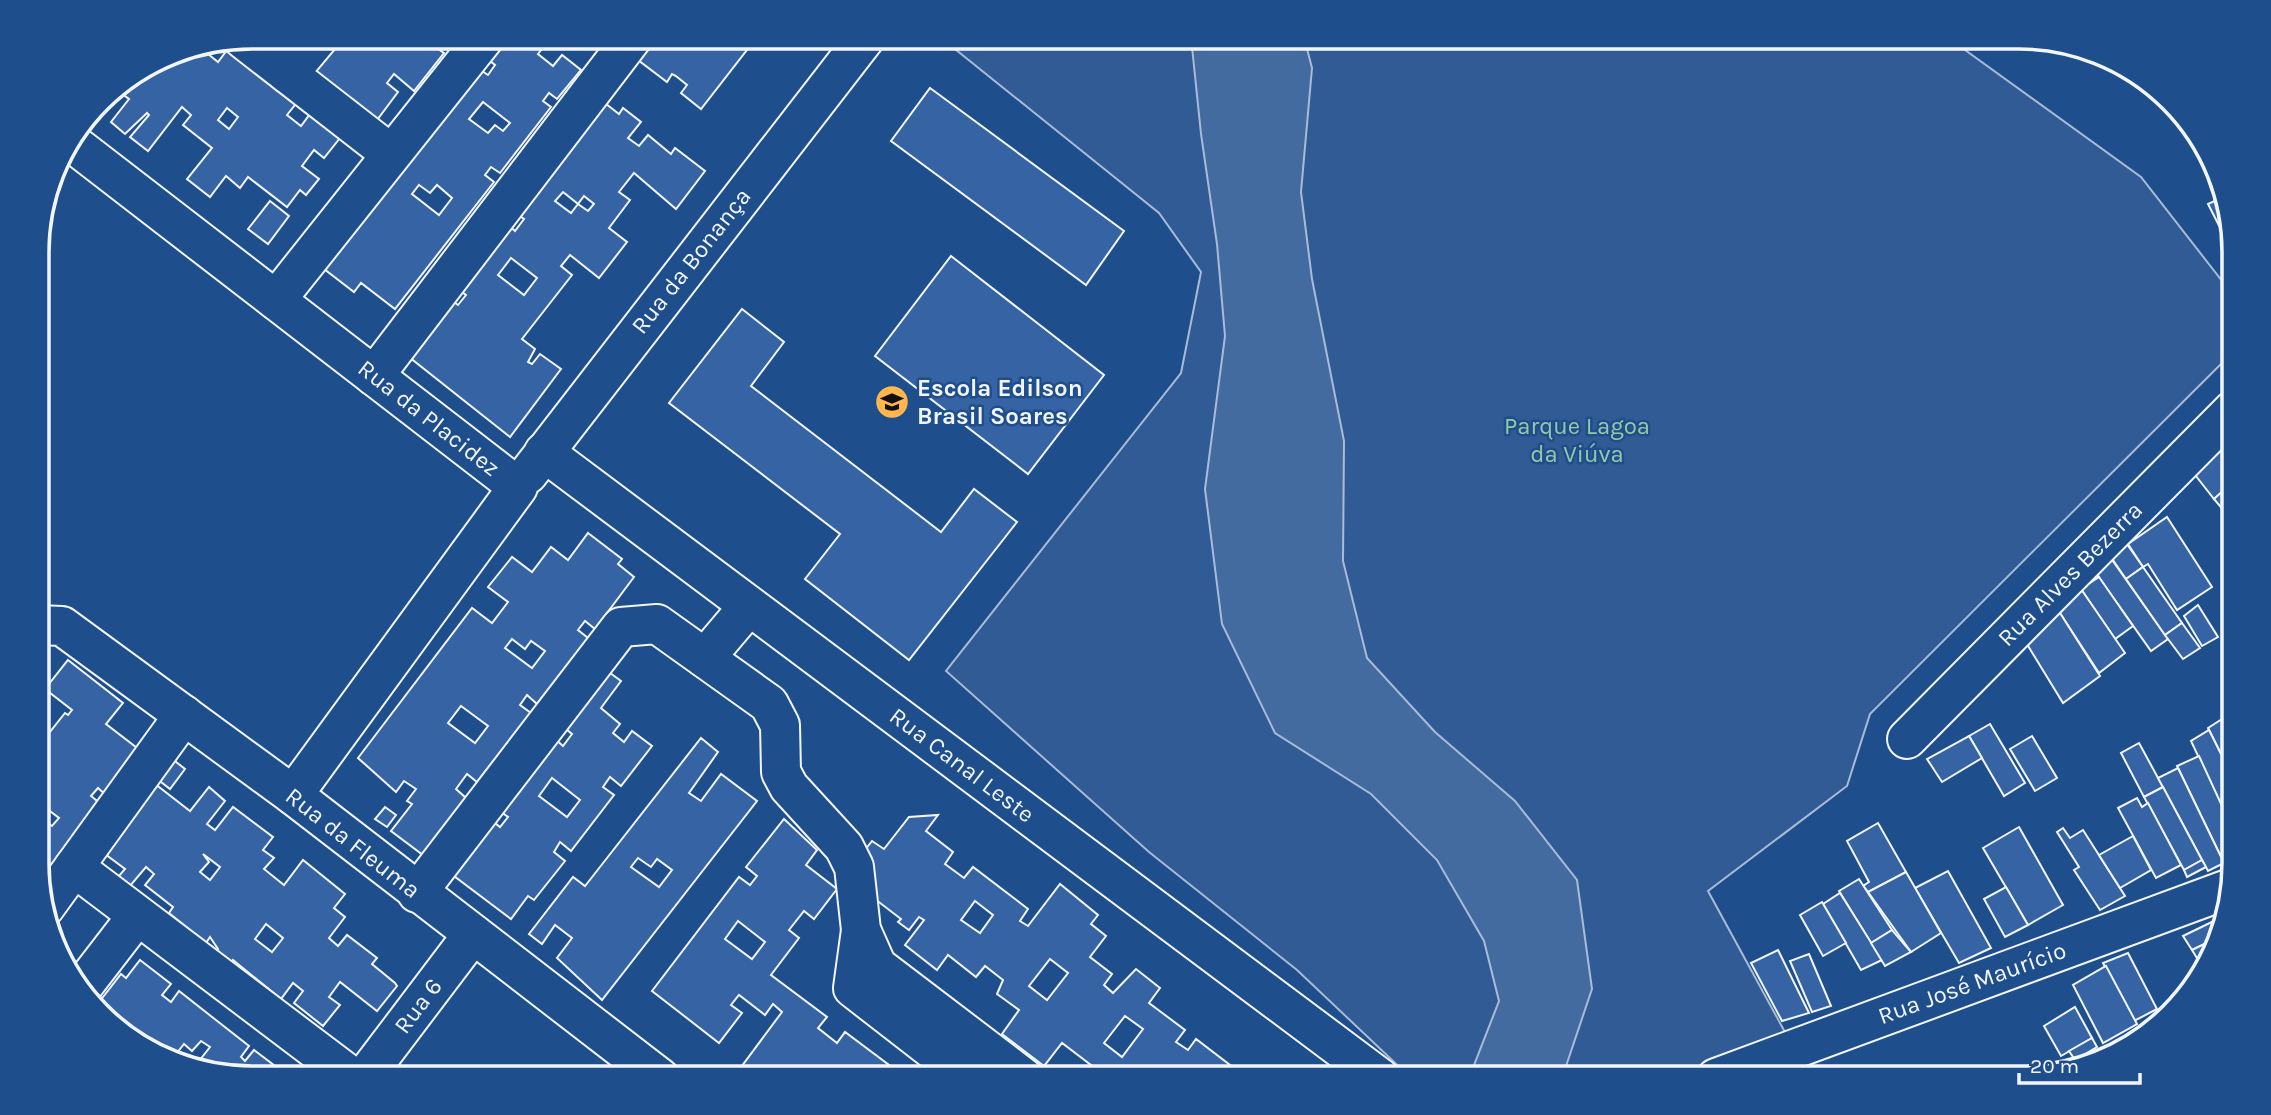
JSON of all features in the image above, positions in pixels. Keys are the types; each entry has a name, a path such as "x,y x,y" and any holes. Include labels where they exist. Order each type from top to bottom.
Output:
{"street":[{"path":"256,49 391,154"},
{"path":"289,75 310,49"},
{"path":"276,300 475,49"},
{"path":"374,376 615,49"},
{"name":"Rua da Bonança","path":"518,487 857,49"},
{"name":"Rua da Placidez","path":"78,147 518,487 293,795"},
{"name":"Rua Alves Bezerra","path":"1906,739 2222,421"},
{"name":"Rua Canal Leste","path":"544,452 1357,1066"},
{"path":"705,658 749,606"},
{"path":"417,893 621,627 657,624 769,704 776,713 781,772 789,788 844,848 853,867 861,930 853,988 954,1066"},
{"name":"Rua da Fleuma","path":"49,625 62,626 293,795 644,1066"},
{"path":"52,897 184,715"},
{"path":"74,867 337,1066"},
{"name":"Rua José Maurício","path":"1749,1066 2219,895"},
{"path":"87,981 137,916"},
{"path":"861,930 877,966 1008,1066"},
{"name":"Rua 6","path":"372,1066 472,934"}],"green space":[{"name":"Parque Lagoa da Viúva","path":"955,49 1964,49 2141,177 2222,281 2222,363 1870,714 1847,786 1708,891 1803,1066 1398,1066 1297,970 1149,852 946,671 1181,373 1201,272 1159,213"}],"shaded area":[{"path":"1192,49 1307,49 1312,68 1301,192 1312,279 1344,441 1343,561 1367,658 1435,732 1515,801 1577,880 1592,989 1566,1066 1474,1066 1499,1001 1484,941 1437,860 1371,794 1275,733 1222,624 1205,489 1225,336 1217,244"}],"building":[{"path":"323,49 438,49 444,53 414,91 394,74 387,83 398,92 377,120 308,68"},
{"path":"487,49 542,49 538,54 553,66 562,55 581,70 557,99 549,93 543,101 551,107 500,173 491,167 485,175 494,182 395,309 361,283 354,292 315,262 476,67 488,75 495,65 485,57","holes":["483,102 510,123 503,131 495,125 488,133 469,119","419,185 430,193 437,185 452,198 439,215 412,194"]},
{"path":"640,49 748,49 701,109 681,93 687,85 676,76 672,74 667,82 634,57"},
{"path":"236,50 302,96 287,115 301,126 310,114 340,138 324,158 314,150 302,166 319,179 306,195 300,190 287,207 248,177 240,188 226,176 210,197 187,179 212,148 183,125 191,115 182,107 148,151 130,137 149,115 147,113 125,134 111,122 129,99 123,95 139,83 175,64 208,54 218,62 226,51","holes":["227,108 238,117 229,129 218,120"]},
{"path":"930,88 1124,231 1086,285 891,141"},
{"path":"601,100 619,114 623,108 641,122 628,138 639,146 648,135 671,154 675,148 705,171 676,209 634,173 619,192 630,200 609,228 627,242 599,278 570,255 561,266 572,275 522,339 535,349 528,362 532,364 540,354 561,369 510,437 404,353 447,297 458,305 466,295 455,287 506,223 515,231 524,219 514,212","holes":["563,192 578,204 571,213 555,201","584,196 594,204 588,211 578,204","511,258 537,278 524,295 498,275"]},
{"path":"270,201 289,216 268,244 248,229"},
{"path":"2215,201 2220,228 2208,204"},
{"path":"951,256 1104,375 1028,474 875,356"},
{"path":"742,309 784,342 751,386 941,532 974,489 1017,522 909,660 805,579 840,534 669,403"},
{"path":"2222,445 2222,492 2214,499 2192,471"},
{"path":"2222,492 2222,508 2214,499"},
{"path":"2167,517 2212,587 2177,610 2148,564 2143,567 2128,544"},
{"path":"588,533 622,559 618,564 634,577 595,629 585,621 578,630 588,638 537,704 527,695 520,705 531,713 477,782 467,774 456,789 466,798 423,855 391,831 412,804 407,801 416,789 404,781 396,792 358,758 472,608 492,623 508,602 488,587 512,557 532,572 551,547 568,560","holes":["512,639 525,649 531,641 545,651 532,668 505,648","461,706 488,726 475,743 448,723"]},
{"path":"2122,537 2143,567 2126,579 2106,550"},
{"path":"2110,557 2168,639 2151,651 2093,569"},
{"path":"2143,567 2182,623 2165,635 2126,579"},
{"path":"2099,577 2133,626 2115,639 2081,589"},
{"path":"2081,589 2125,653 2099,673 2056,607"},
{"path":"2198,605 2218,637 2202,646 2184,616"},
{"path":"2060,613 2100,676 2063,703 2022,636"},
{"path":"2182,623 2200,648 2183,659 2165,635"},
{"path":"68,660 123,703 106,724 141,751 108,797 98,788 91,796 102,805 50,876 49,824 52,826 59,818 49,810 49,733 65,713 68,715 72,710 49,692 49,684"},
{"path":"606,670 621,681 601,708 620,724 613,733 624,742 632,731 652,746 621,786 610,777 603,787 614,795 571,851 560,842 554,852 565,861 534,900 528,896 511,919 450,873 490,819 500,827 508,817 497,809 553,737 563,746 572,734 561,725","holes":["552,778 580,800 567,817 539,796"]},
{"path":"2222,719 2222,756 2208,728"},
{"path":"1990,724 2025,783 2004,796 1969,736"},
{"path":"2209,730 2222,756 2222,807 2191,741"},
{"path":"1969,736 1982,758 1942,782 1927,759"},
{"path":"2032,736 2057,778 2035,791 2010,749"},
{"path":"701,738 718,752 689,793 701,801 721,774 757,801 602,1000 557,958 572,938 555,925 542,944 529,934 573,877 585,886","holes":["638,858 651,867 657,859 672,870 659,887 631,867"]},
{"path":"2139,743 2163,787 2144,797 2121,753"},
{"path":"2199,756 2222,806 2222,859 2177,766"},
{"path":"171,758 185,769 170,789 156,778"},
{"path":"2178,768 2222,859 2222,864 2208,871 2158,778"},
{"path":"150,780 190,811 209,787 225,801 207,824 215,830 233,807 273,837 263,850 274,858 264,869 284,885 303,860 345,894 334,908 345,917 329,938 338,946 347,935 377,958 372,964 397,986 377,1011 340,982 329,997 340,1005 323,1026 294,1003 303,991 293,983 281,999 233,960 230,965 215,953 218,949 210,937 206,943 169,913 173,907 145,885 154,874 146,867 130,886 118,877 125,869 97,848","holes":["203,854 220,867 210,880 200,872 209,862","266,924 283,938 272,952 255,939"]},
{"path":"2163,787 2202,860 2184,870 2144,797"},
{"path":"2137,798 2142,807 2148,803 2181,865 2156,878 2118,808"},
{"path":"385,807 396,815 387,827 375,819"},
{"path":"938,815 926,831 953,852 945,864 964,878 973,867 1028,909 1020,921 1028,926 1060,884 1098,915 1091,924 1106,936 1090,957 1112,974 1104,985 1113,993 1136,969 1160,988 1149,1003 1185,1030 1176,1042 1188,1050 1196,1039 1231,1066 1092,1066 1062,1043 1044,1066 1002,1034 1019,1010 997,994 1003,980 985,966 976,977 948,955 937,970 905,945 924,920 919,917 909,930 898,922 901,919 871,896 858,859 872,841 884,849 909,817","holes":["975,901 993,915 980,933 961,920","1050,959 1068,973 1047,1000 1029,986","1125,1016 1143,1029 1122,1057 1104,1043"]},
{"path":"784,819 817,850 806,865 837,889 814,919 804,911 789,930 799,938 771,975 827,1017 818,1028 837,1043 845,1032 890,1066 742,1066 782,1012 773,1004 765,1015 739,995 731,1005 742,1013 719,1043 652,991 739,877 750,885 757,876 746,867","holes":["738,921 765,942 752,959 725,939"]},
{"path":"1878,823 1906,872 1868,892 1863,886 1869,882 1847,841"},
{"path":"2019,827 2063,905 2028,925 1983,848"},
{"path":"2063,828 2070,838 2083,830 2125,896 2100,910 2074,870 2079,867 2057,832"},
{"path":"2133,836 2151,870 2120,888 2099,855"},
{"path":"2202,860 2206,867 2187,877 2184,870"},
{"path":"1948,871 1991,948 1959,963 1915,888"},
{"path":"1906,872 1941,933 1911,952 1868,892"},
{"path":"1859,879 1892,930 1871,943 1839,891"},
{"path":"2006,887 2028,925 2005,937 1984,899"},
{"path":"1840,893 1882,960 1861,970 1823,904"},
{"path":"1822,902 1846,943 1823,956 1800,915"},
{"path":"2213,921 2205,944 2192,950 2183,936"},
{"path":"1892,930 1911,952 1885,966 1871,943"},
{"path":"2205,944 2198,959 2192,950"},
{"path":"1778,950 1809,1013 1782,1021 1751,963"},
{"path":"2128,953 2157,1009 2134,1021 2103,963"},
{"path":"1809,954 1831,1006 1812,1012 1790,961"},
{"path":"140,960 171,984 162,995 171,1002 179,991 249,1046 241,1057 245,1061 254,1050 275,1066 213,1062 201,1059 210,1047 201,1041 192,1051 184,1044 178,1051 139,1032 101,999 121,974 126,978"},
{"path":"2106,966 2137,1024 2103,1043 2073,985"},
{"path":"2075,1007 2092,1038 2061,1056 2044,1026"},
{"path":"2092,1038 2097,1047 2074,1058 2069,1051"}],"place":[{"name":"Escola Edilson Brasil Soares","path":"892,402"}]}
